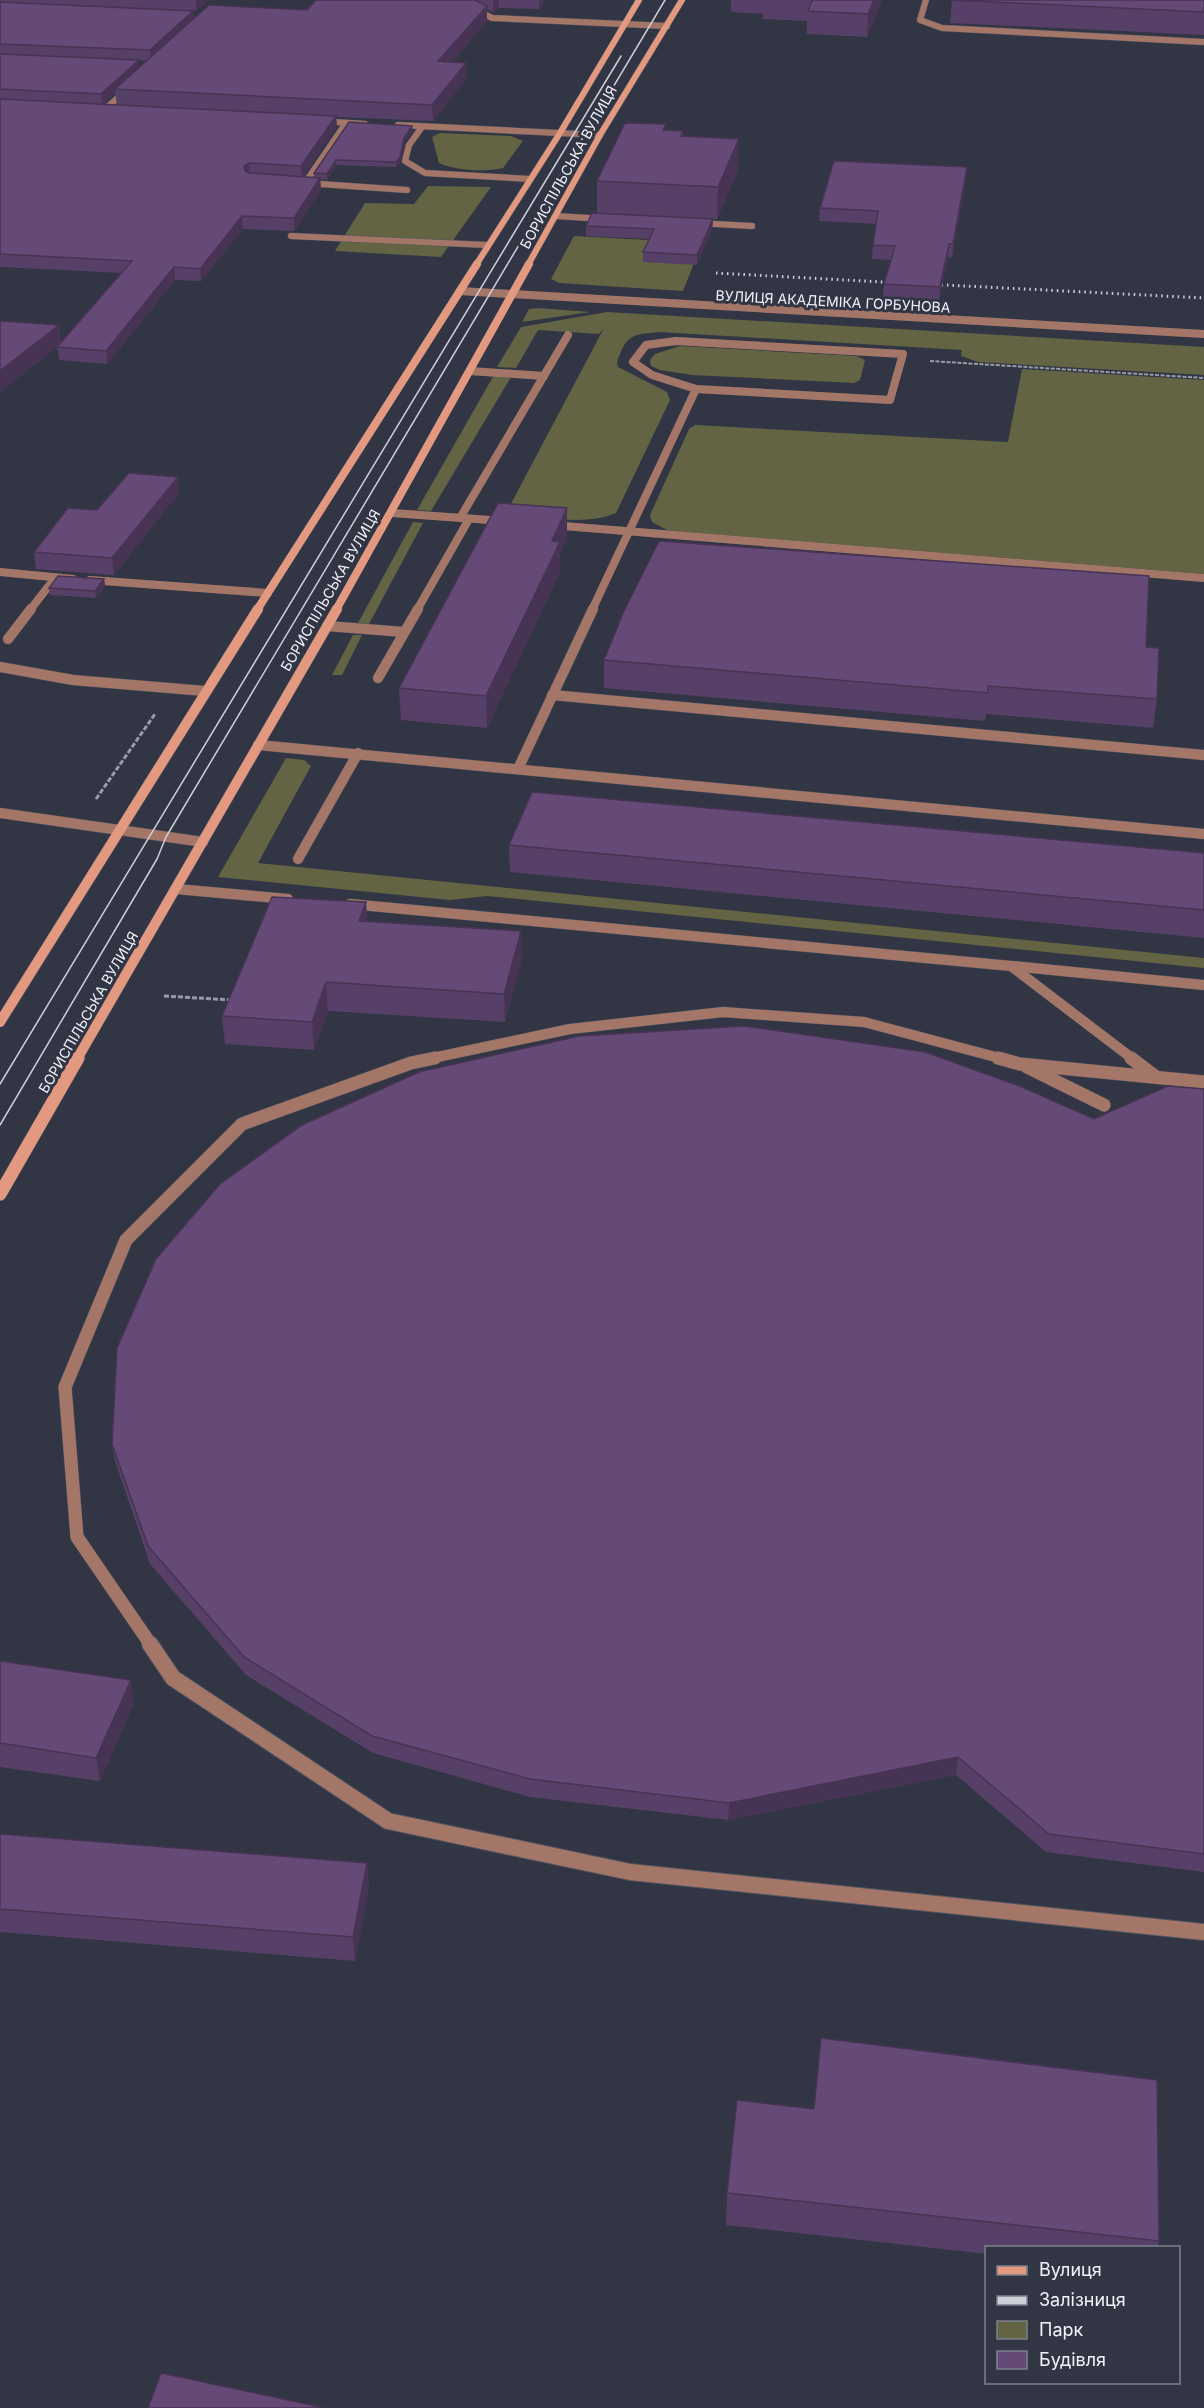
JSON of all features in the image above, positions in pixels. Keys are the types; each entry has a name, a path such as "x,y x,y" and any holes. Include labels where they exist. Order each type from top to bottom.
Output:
{"main road":[{"name":"БОРИСПІЛЬСЬКА ВУЛИЦЯ","path":"0,1022 121,831 205,691 560,133 639,0"},
{"name":"БОРИСПІЛЬСЬКА ВУЛИЦЯ","path":"0,1194 392,513 515,294 600,135 682,0"}],"street":[{"path":"458,0 492,18 667,26"},
{"path":"926,0 920,20 928,25 942,28 1204,42"},
{"path":"104,110 136,81"},
{"path":"93,110 116,111"},
{"path":"311,121 378,124"},
{"path":"305,183 346,123"},
{"path":"389,125 600,135"},
{"path":"422,126 409,145 405,161 425,173 530,179"},
{"path":"294,183 407,190"},
{"path":"556,216 618,219"},
{"path":"685,222 752,226"},
{"path":"291,236 487,245"},
{"name":"ВУЛИЦЯ АКАДЕМІКА ГОРБУНОВА","path":"460,291 1204,334"},
{"path":"378,678 568,335"},
{"path":"676,341 903,354 890,400 696,389 652,375 633,362 646,345 676,341"},
{"path":"470,371 544,376"},
{"path":"518,768 696,389"},
{"path":"392,513 513,522"},
{"path":"536,524 1204,578"},
{"path":"0,572 268,593"},
{"path":"0,649 4,638 56,578"},
{"path":"327,626 404,632"},
{"path":"0,667 73,680 205,691"},
{"path":"552,695 1204,755"},
{"path":"258,745 1204,834"},
{"path":"298,859 358,753"},
{"path":"0,813 203,842"},
{"path":"176,889 298,900"},
{"path":"333,903 1204,985"},
{"path":"1011,966 1156,1077"},
{"path":"1204,1082 1020,1064 864,1022 723,1012 570,1029 411,1063 242,1124 126,1240 65,1387 77,1537 173,1678 388,1821 630,1872 1204,1932"},
{"path":"1020,1064 1104,1105"}],"path":[{"path":"929,361 1204,378"},
{"path":"164,996 236,1000"}],"green space":[{"path":"440,133 511,136 523,141 503,168 471,170 439,163 432,137"},
{"path":"428,186 491,187 441,257 335,251 365,203 414,204"},
{"path":"574,236 702,243 683,291 559,283 551,279"},
{"path":"529,309 590,312 522,322"},
{"path":"607,312 1204,347 1204,375 978,362 961,356 962,350 659,332 639,334 630,338 623,347 617,363 618,367 667,392 670,400 616,513 576,520 506,513 604,328 599,334 538,330 516,368 497,367 521,327"},
{"path":"680,346 856,356 865,360 860,380 854,383 692,375 660,370 651,366 650,360 655,354"},
{"path":"1022,369 1204,380 1204,574 680,532 667,530 652,522 650,515 689,429 695,425 1008,442"},
{"path":"494,375 511,377 431,511 417,510"},
{"path":"413,522 423,523 369,624 358,623"},
{"path":"353,635 362,635 342,675 332,675"},
{"path":"286,758 304,760 311,766 258,863 1204,958 1204,968 487,896 450,900 218,877"}],"building":[{"path":"316,0 475,0 487,6 438,61 466,63 432,105 115,89 209,5 307,10"},
{"path":"812,0 874,0 868,14 808,11"},
{"path":"951,0 1204,0 1204,12"},
{"path":"0,2 193,11 150,50 0,44"},
{"path":"0,54 139,60 101,94 0,89"},
{"path":"0,99 336,116 301,166 249,163 244,166 245,171 249,173 320,178 294,218 242,216 200,269 174,267 106,351 57,347 132,261 0,254"},
{"path":"349,122 412,126 404,138 400,157 396,162 336,160 327,174 314,173"},
{"path":"625,123 666,124 663,130 683,131 681,136 739,139 718,187 597,181"},
{"path":"834,161 967,167 953,244 949,244 940,287 884,284 895,246 873,245 878,211 820,208"},
{"path":"592,213 713,219 697,255 643,252 654,229 586,226"},
{"path":"0,321 59,325 0,371"},
{"path":"129,473 178,477 112,558 34,552 68,508 97,510"},
{"path":"498,503 567,508 552,541 560,542 486,696 399,688"},
{"path":"659,541 1149,576 1146,647 1159,648 1157,699 988,686 988,693 604,660 624,611"},
{"path":"58,576 104,579 95,591 49,588"},
{"path":"532,792 1204,853 1204,910 509,845"},
{"path":"272,897 366,902 359,921 521,931 504,994 326,982 312,1022 222,1016"},
{"path":"744,1026 925,1052 1022,1087 1094,1119 1168,1086 1204,1089 1204,1854 1049,1834 958,1757 729,1803 530,1779 372,1736 244,1657 148,1546 112,1444 117,1348 156,1259 220,1184 302,1125 419,1072 579,1036"},
{"path":"0,1661 131,1680 96,1758 0,1743"},
{"path":"0,1834 367,1863 353,1937 0,1909"},
{"path":"821,2038 1157,2080 1159,2241 727,2193 737,2100 814,2109"},
{"path":"161,2373 325,2408 148,2408"}],"tram line":[{"path":"0,1125 157,859 166,837 665,0"},
{"path":"0,1084 621,56"}],"railway":[{"path":"716,273 901,283"},
{"path":"925,284 1204,298"}]}
